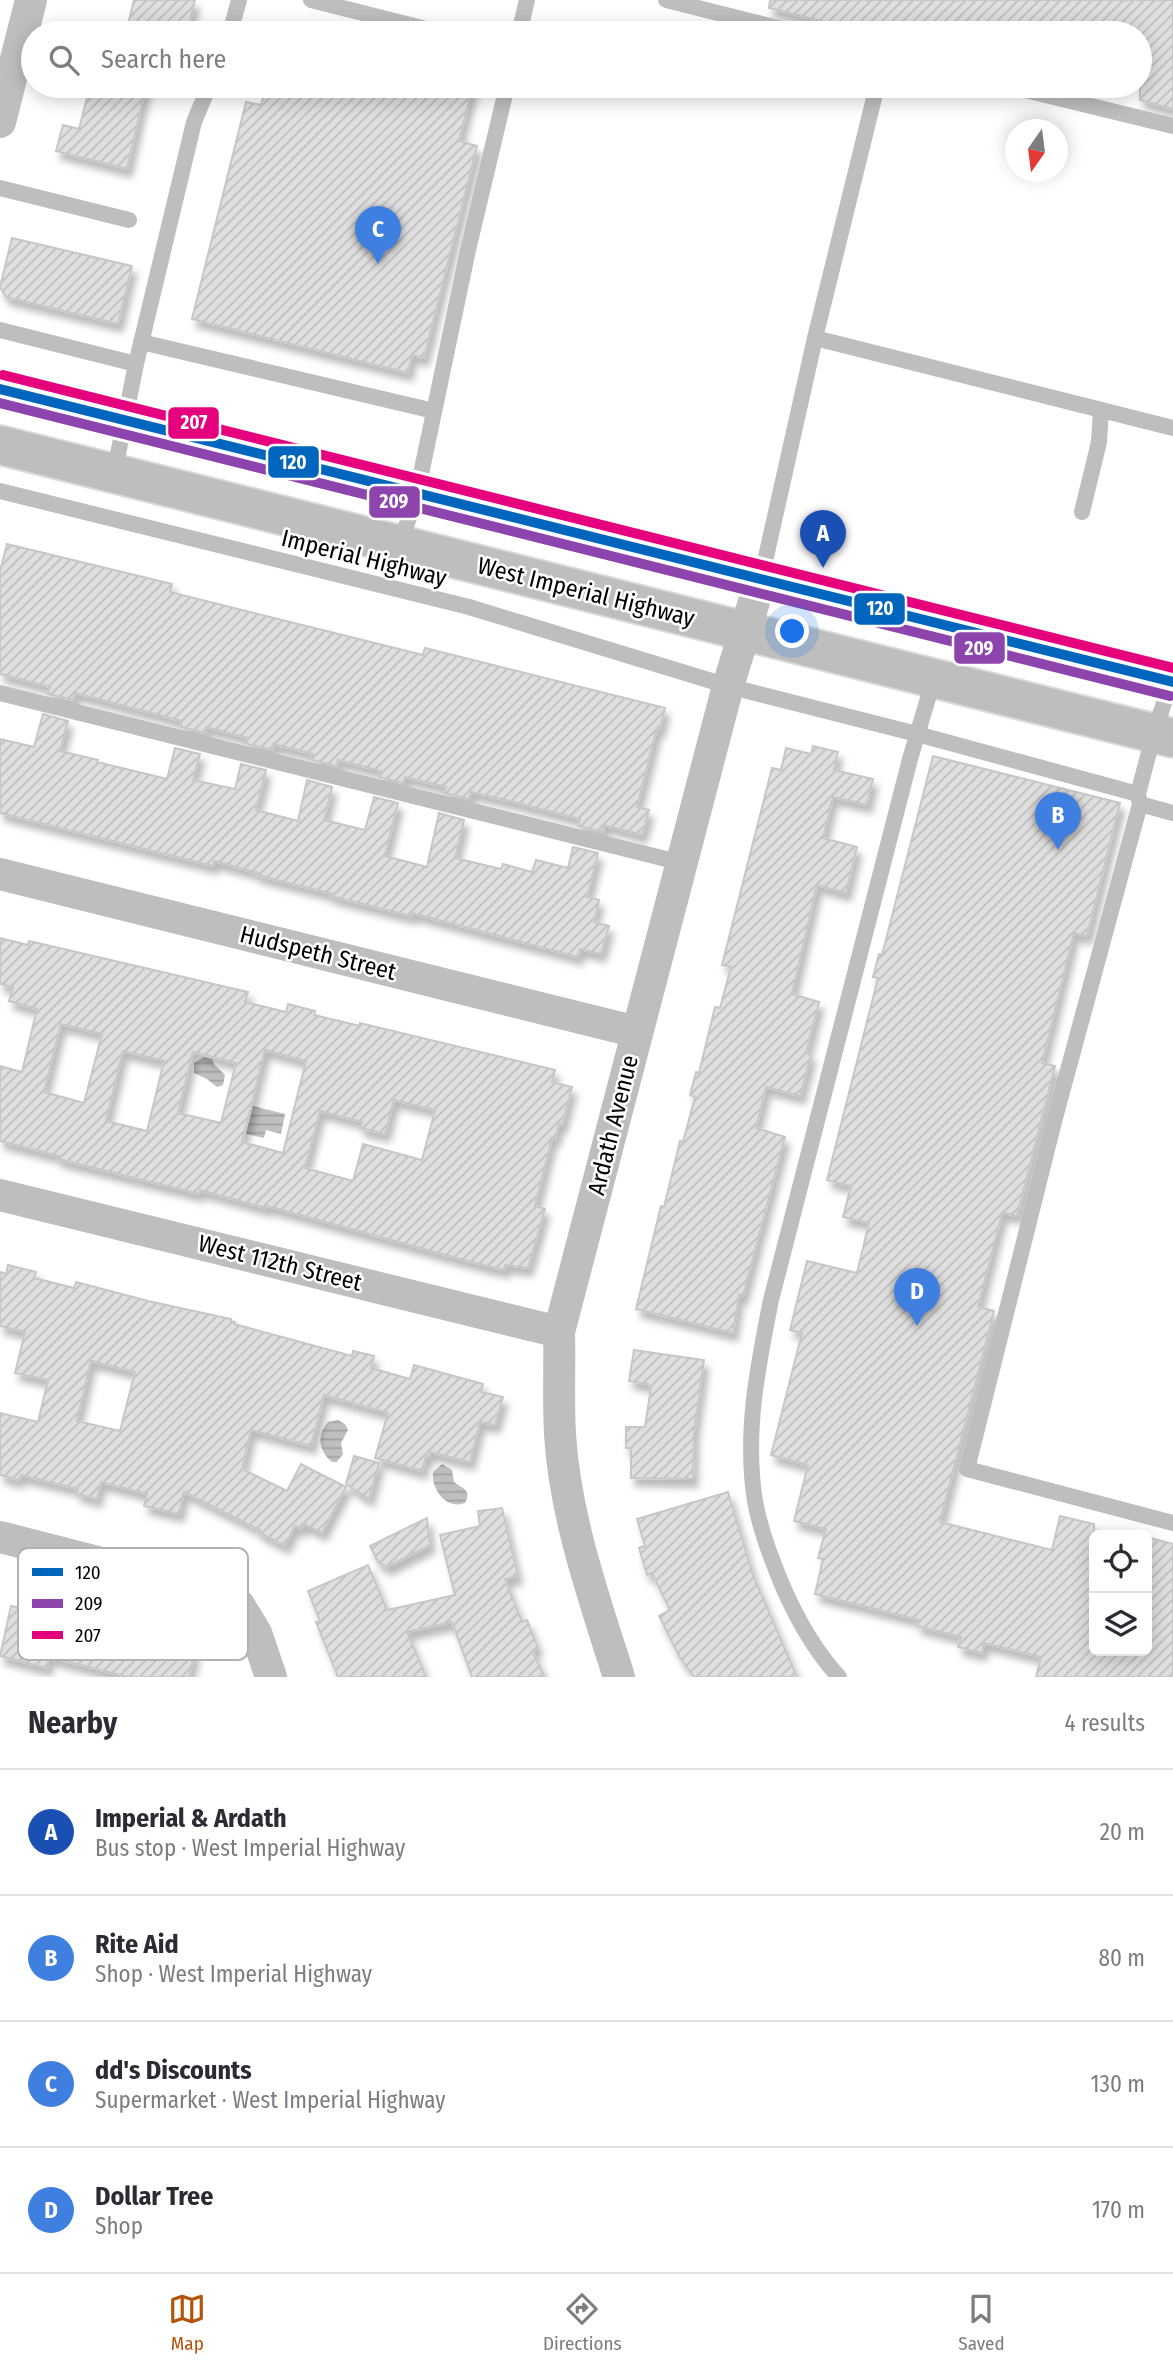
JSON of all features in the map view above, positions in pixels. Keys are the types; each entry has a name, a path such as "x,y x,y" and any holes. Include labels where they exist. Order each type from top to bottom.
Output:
{"main road":[{"path":"0,389 1172,679"},
{"name":"West Imperial Highway","path":"0,445 1163,735"}],"street":[{"path":"26,21 31,0"},
{"path":"0,122 21,39"},
{"name":"Ardath Avenue","path":"619,1677 571,1509 560,1435 559,1332 729,686 761,579"},
{"name":"Hudspeth Street","path":"0,874 637,1032"},
{"name":"West 112th Street","path":"0,1195 559,1332"},
{"path":"0,1537 43,1548"},
{"path":"248,1620 256,1633 271,1677"}],"lane":[{"path":"233,21 239,0"},
{"path":"311,0 395,21"},
{"path":"522,21 527,0"},
{"path":"666,0 750,21"},
{"path":"114,474 141,342 194,122 204,98"},
{"path":"400,545 417,493 503,98"},
{"path":"761,579 815,338 874,98"},
{"path":"1058,98 1173,126"},
{"path":"0,188 129,220"},
{"path":"0,330 136,364"},
{"path":"815,338 1173,428"},
{"path":"141,342 434,411"},
{"path":"1082,512 1099,442 1101,410"},
{"name":"Imperial Highway","path":"0,491 469,607 729,686 917,734 1139,799 1173,813"},
{"path":"839,1677 796,1616 772,1560 755,1501 751,1441 756,1373 771,1300 917,734 934,678"},
{"path":"1172,679 1163,735 1139,799 967,1469 1173,1522"},
{"path":"0,694 682,863"}],"shaded area":[{"path":"204,1057 212,1059 225,1075 223,1085 217,1087 194,1073 194,1063"},
{"path":"253,1106 285,1114 281,1134 266,1130 264,1138 246,1134"},
{"path":"338,1420 345,1424 348,1430 341,1443 343,1454 337,1462 332,1462 324,1453 321,1438 328,1422"},
{"path":"442,1464 452,1470 454,1482 467,1492 465,1503 452,1504 437,1491 433,1472"}],"building":[{"path":"134,0 195,0 190,21 129,21"},
{"path":"770,0 1173,0 1173,109 1140,100 1152,98 1152,21 822,21 769,8"},
{"path":"87,98 143,98 127,169 56,151 63,125 79,129"},
{"path":"263,98 470,98 459,141 477,146 424,358 412,355 408,373 192,319 246,102 261,105"},
{"path":"12,238 132,266 118,324 6,297 0,287"},
{"path":"7,544 172,584 170,592 423,655 425,648 665,708 660,729 657,728 637,807 649,810 642,835 604,825 603,832 578,826 580,819 471,792 469,799 444,793 446,787 405,777 403,783 379,777 381,771 338,760 337,766 312,760 313,754 273,744 272,750 247,744 248,738 206,727 205,733 181,727 182,721 75,693 73,700 48,694 50,687 0,674 0,571"},
{"path":"43,714 68,721 60,751 98,760 97,762 167,779 175,748 200,754 193,780 235,789 241,764 266,770 256,810 298,821 307,780 332,787 324,820 365,830 374,797 398,803 385,856 427,867 439,813 464,820 455,858 501,869 503,864 532,872 536,860 568,868 573,847 598,853 587,897 599,900 594,922 609,926 601,954 580,949 578,957 412,913 411,916 331,896 332,894 214,861 213,866 0,813 0,739 34,747"},
{"path":"813,746 838,752 834,770 873,779 867,805 833,797 823,838 857,847 846,893 817,885 792,994 819,1002 806,1053 811,1055 800,1096 766,1087 756,1128 785,1137 743,1296 739,1295 733,1333 636,1309 661,1206 664,1207 680,1141 683,1142 695,1097 690,1095 696,1072 699,1073 715,1007 720,1008 731,967 722,965 772,768 781,770 786,748 811,754"},
{"path":"933,756 1120,803 1087,936 1074,933 1042,1063 1055,1066 1017,1216 1002,1214 978,1307 994,1311 940,1522 1052,1550 1060,1516 1094,1524 1094,1530 1089,1530 1089,1656 1152,1656 1152,1538 1173,1544 1173,1677 1036,1677 1041,1657 984,1643 982,1653 958,1647 961,1637 917,1626 919,1620 815,1594 823,1559 818,1558 826,1529 794,1521 808,1465 771,1455 802,1333 790,1330 807,1261 857,1273 869,1223 843,1217 851,1186 827,1180 878,978 873,977 879,954 882,955"},
{"path":"0,938 28,945 29,941 248,992 245,1002 286,1012 288,1004 315,1011 314,1015 360,1026 360,1023 555,1070 552,1082 572,1087 562,1125 559,1124 555,1139 552,1138 535,1206 545,1209 528,1268 505,1265 504,1270 267,1206 266,1208 200,1190 199,1194 58,1159 59,1156 0,1141 0,1066 22,1072 37,1009 9,1001 13,987 0,984","holes":["61,1024 102,1034 84,1103 44,1092","265,1050 306,1061 283,1153 242,1142","123,1051 164,1061 147,1131 106,1121","193,1052 236,1063 221,1123 178,1113","394,1100 435,1110 422,1160 363,1144 353,1181 305,1168 320,1111 362,1122 360,1128 385,1134"]},
{"path":"8,1265 36,1272 34,1278 74,1288 76,1282 231,1319 234,1324 352,1356 353,1351 374,1356 371,1368 410,1379 414,1365 483,1384 481,1392 503,1397 495,1425 480,1422 470,1462 430,1452 429,1457 426,1456 422,1471 375,1458 388,1413 324,1395 311,1446 251,1430 242,1469 287,1491 301,1464 346,1487 322,1533 304,1524 301,1529 295,1526 285,1546 258,1532 260,1530 184,1492 179,1514 144,1506 147,1494 101,1482 97,1499 77,1494 78,1489 21,1475 19,1480 0,1475 0,1413 38,1422 48,1380 15,1373 25,1332 0,1326 0,1272 6,1274","holes":["91,1361 135,1372 120,1431 77,1421"]},
{"path":"634,1350 704,1360 694,1433 693,1479 631,1478 631,1448 626,1448 626,1427 645,1427 651,1387 648,1387 648,1384 629,1381"},
{"path":"354,1456 379,1463 369,1499 346,1484"},
{"path":"728,1492 753,1575 797,1677 694,1677 679,1656 659,1616 670,1610 652,1573 647,1575 639,1548 645,1546 637,1519"},
{"path":"502,1508 518,1576 505,1579 522,1622 527,1620 538,1648 532,1651 545,1677 472,1677 452,1622 407,1632 426,1677 338,1677 316,1622 320,1621 308,1591 368,1565 387,1610 455,1595 440,1535 480,1526 478,1511"},
{"path":"427,1518 430,1545 387,1567 378,1562 370,1546"},
{"path":"11,1606 18,1607 18,1660 48,1660 47,1668 0,1656"},
{"path":"61,1660 193,1660 189,1677 128,1677"}],"transit line":[{"name":"207","path":"3,375 1173,668"},
{"name":"120","path":"0,389 1173,682"},
{"name":"209","path":"0,403 1170,696"}],"place":[{"name":"dd's Discounts","path":"378,264"},
{"name":"Imperial & Ardath","path":"823,568"},
{"name":"Rite Aid","path":"1058,850"},
{"name":"Dollar Tree","path":"917,1326"}]}
